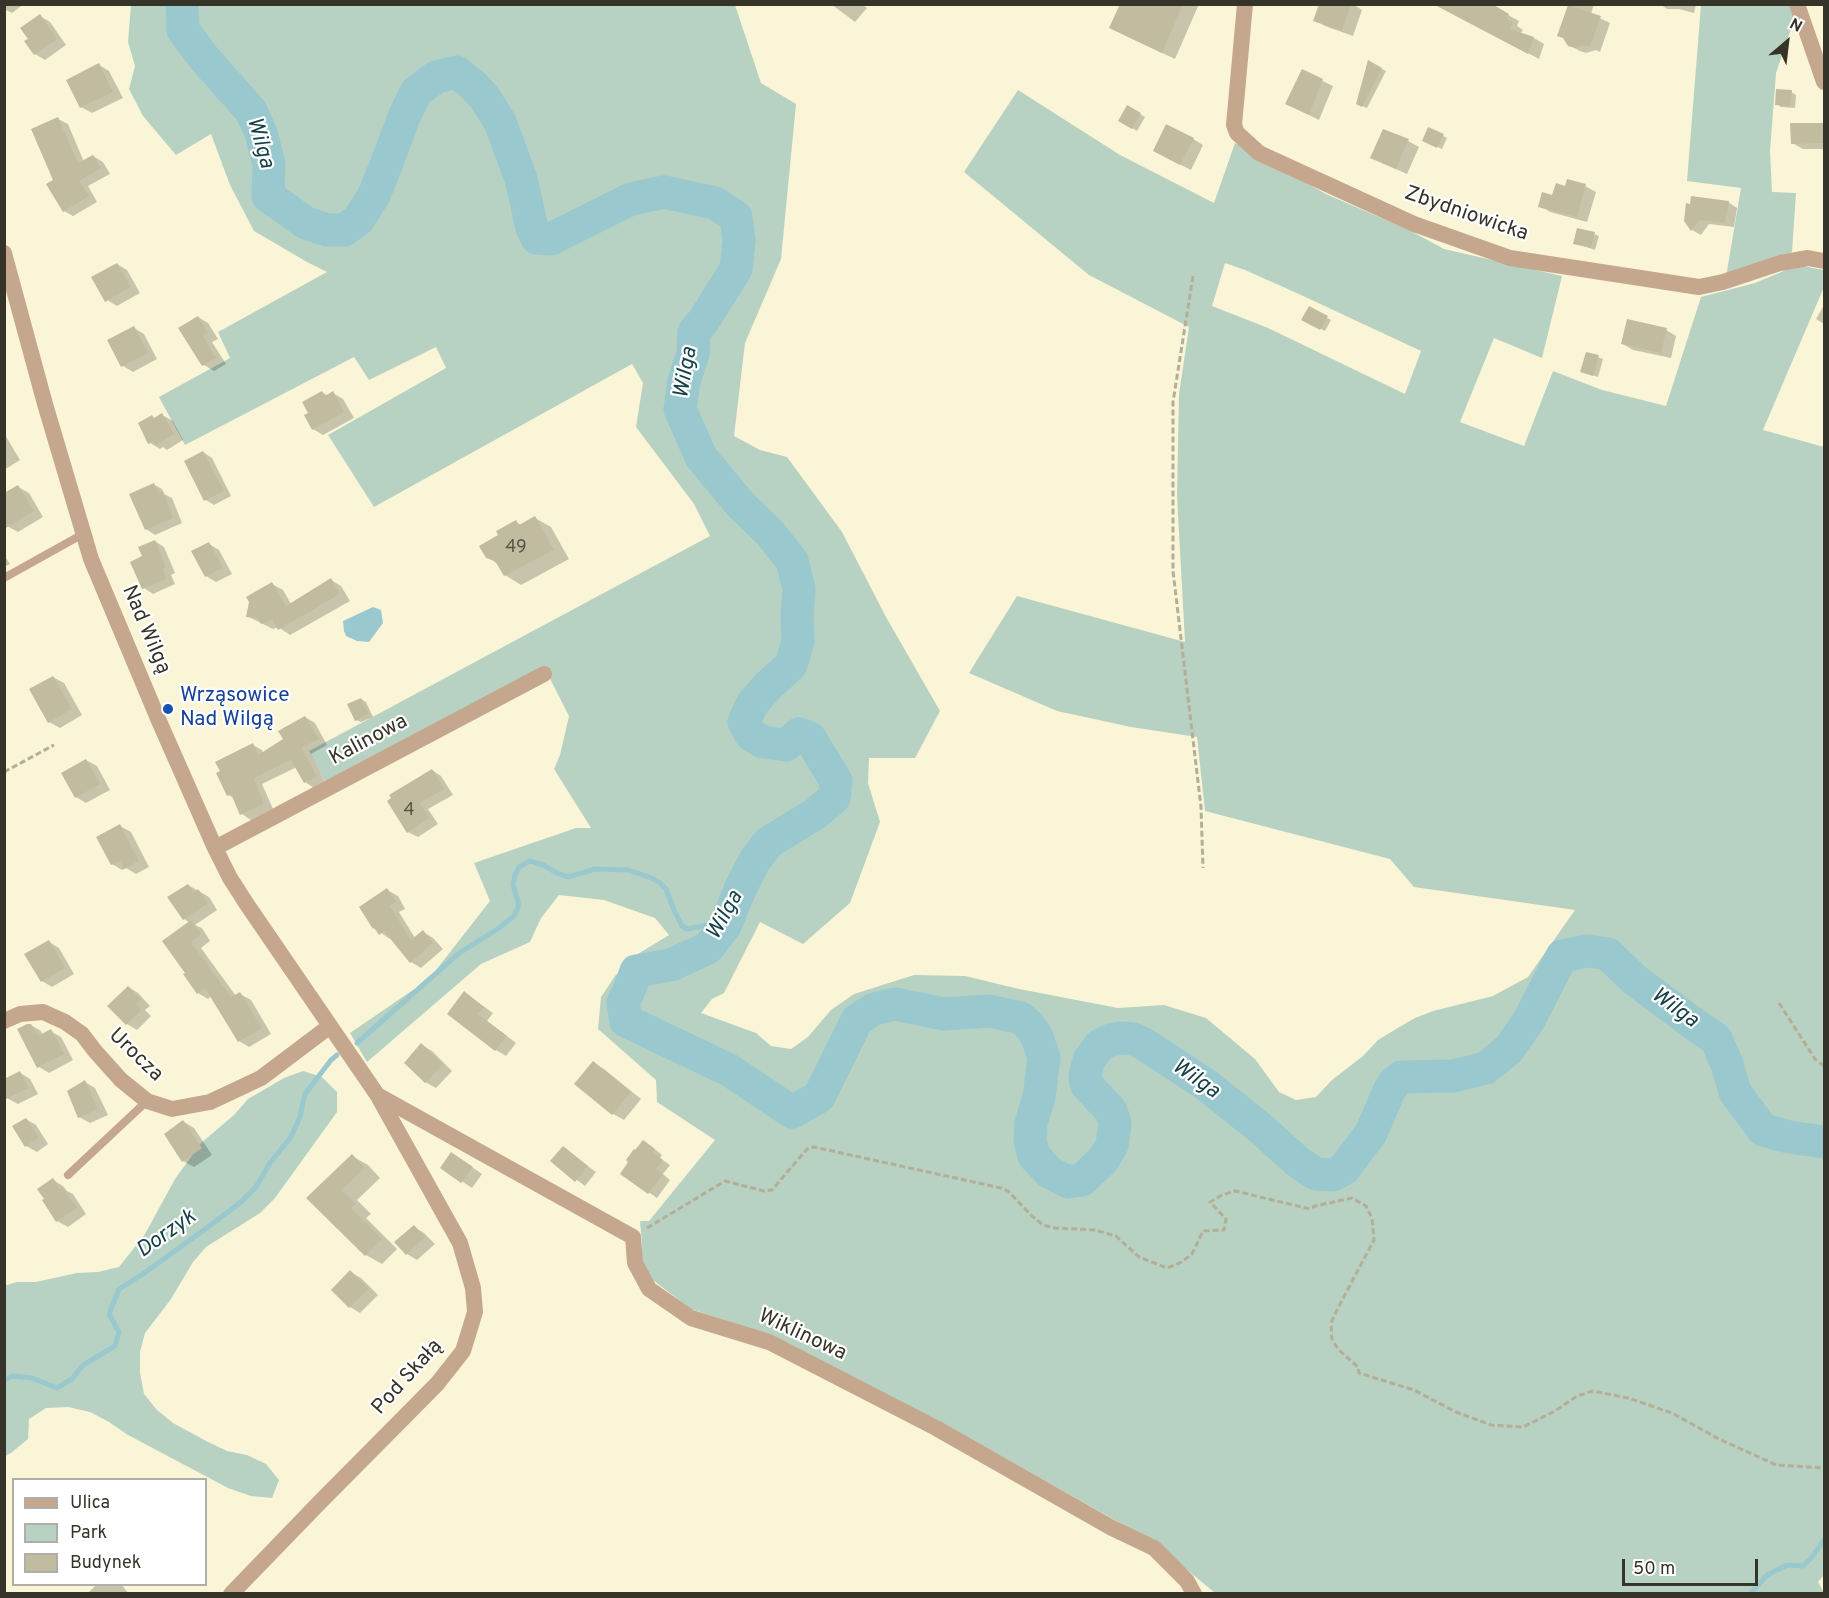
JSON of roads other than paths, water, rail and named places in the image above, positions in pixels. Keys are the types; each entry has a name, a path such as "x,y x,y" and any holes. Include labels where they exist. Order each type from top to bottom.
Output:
{"street":[{"name":"Zbydniowicka","path":"1245,4 1234,125 1237,133 1259,153 1414,224 1510,258 1699,287 1723,282 1780,263 1808,258 1824,261"},
{"path":"1797,4 1824,82"},
{"name":"Nad Wilgą","path":"4,253 90,559 103,590 230,878 330,1026"},
{"name":"Kalinowa","path":"215,848 544,674"},
{"name":"Urocza","path":"4,1021 20,1014 43,1012 65,1022 82,1034 121,1080 147,1101 172,1108 210,1102 261,1078 330,1026"},
{"name":"Pod Skałą","path":"231,1593 437,1384 463,1350 475,1312 473,1288 460,1243 378,1096 330,1026"},
{"name":"Wiklinowa","path":"378,1096 633,1237 634,1263 649,1288 691,1318 769,1342 936,1428 1112,1528 1154,1548 1186,1581 1194,1593"}],"lane":[{"path":"4,578 83,534"},
{"path":"68,1175 147,1101"}],"water":[{"path":"373,607 381,610 383,623 369,642 357,641 346,636 343,621"}],"waterway":[{"name":"Wilga","path":"182,4 183,30 204,58 251,111 261,133 269,164 268,196 306,223 327,230 344,230 358,220 374,195 416,92 436,77 457,72 484,97 500,122 521,179 532,228 537,238 551,239 631,199 664,192 715,203 736,217 739,241 736,269 694,332 693,354 684,381 680,409 701,457 740,504 770,533 792,561 799,589 798,641 791,665 752,704 744,722 751,735 763,742 786,745 799,734 810,738 836,781 834,798 815,814 769,842 755,860 725,926 708,948 671,965 636,971 623,1003 626,1021 729,1070 792,1112 819,1097 857,1020 874,1009 895,1004 944,1014 989,1011 1021,1018 1037,1037 1044,1058 1039,1097 1031,1123 1030,1141 1034,1156 1049,1172 1068,1182 1082,1180 1103,1160 1112,1145 1115,1123 1111,1111 1086,1084 1085,1076 1089,1060 1100,1045 1121,1038 1133,1039 1205,1084 1298,1162 1316,1174 1333,1175 1344,1169 1371,1133 1395,1082 1401,1077 1453,1076 1486,1068 1509,1049 1529,1020 1562,956 1587,951 1608,954 1635,980 1716,1039 1727,1064 1735,1092 1763,1130 1789,1137 1824,1142"},
{"name":"Dorzyk","path":"357,1043 458,954 514,916 519,905 513,885 515,875 519,867 530,861 568,877 595,869 628,870 659,882 666,889 682,926 687,929 708,925 725,926"},
{"name":"Dorzyk","path":"4,1380 13,1376 32,1378 57,1388 72,1379 83,1365 115,1346 119,1332 109,1314 119,1289 208,1227 241,1202 256,1187 270,1163 291,1137 300,1117 305,1094 337,1055"},
{"path":"1750,1594 1767,1575 1787,1565 1803,1566 1824,1540"}],"place":[{"name":"Wrząsowice Nad Wilgą","path":"168,709"}]}
